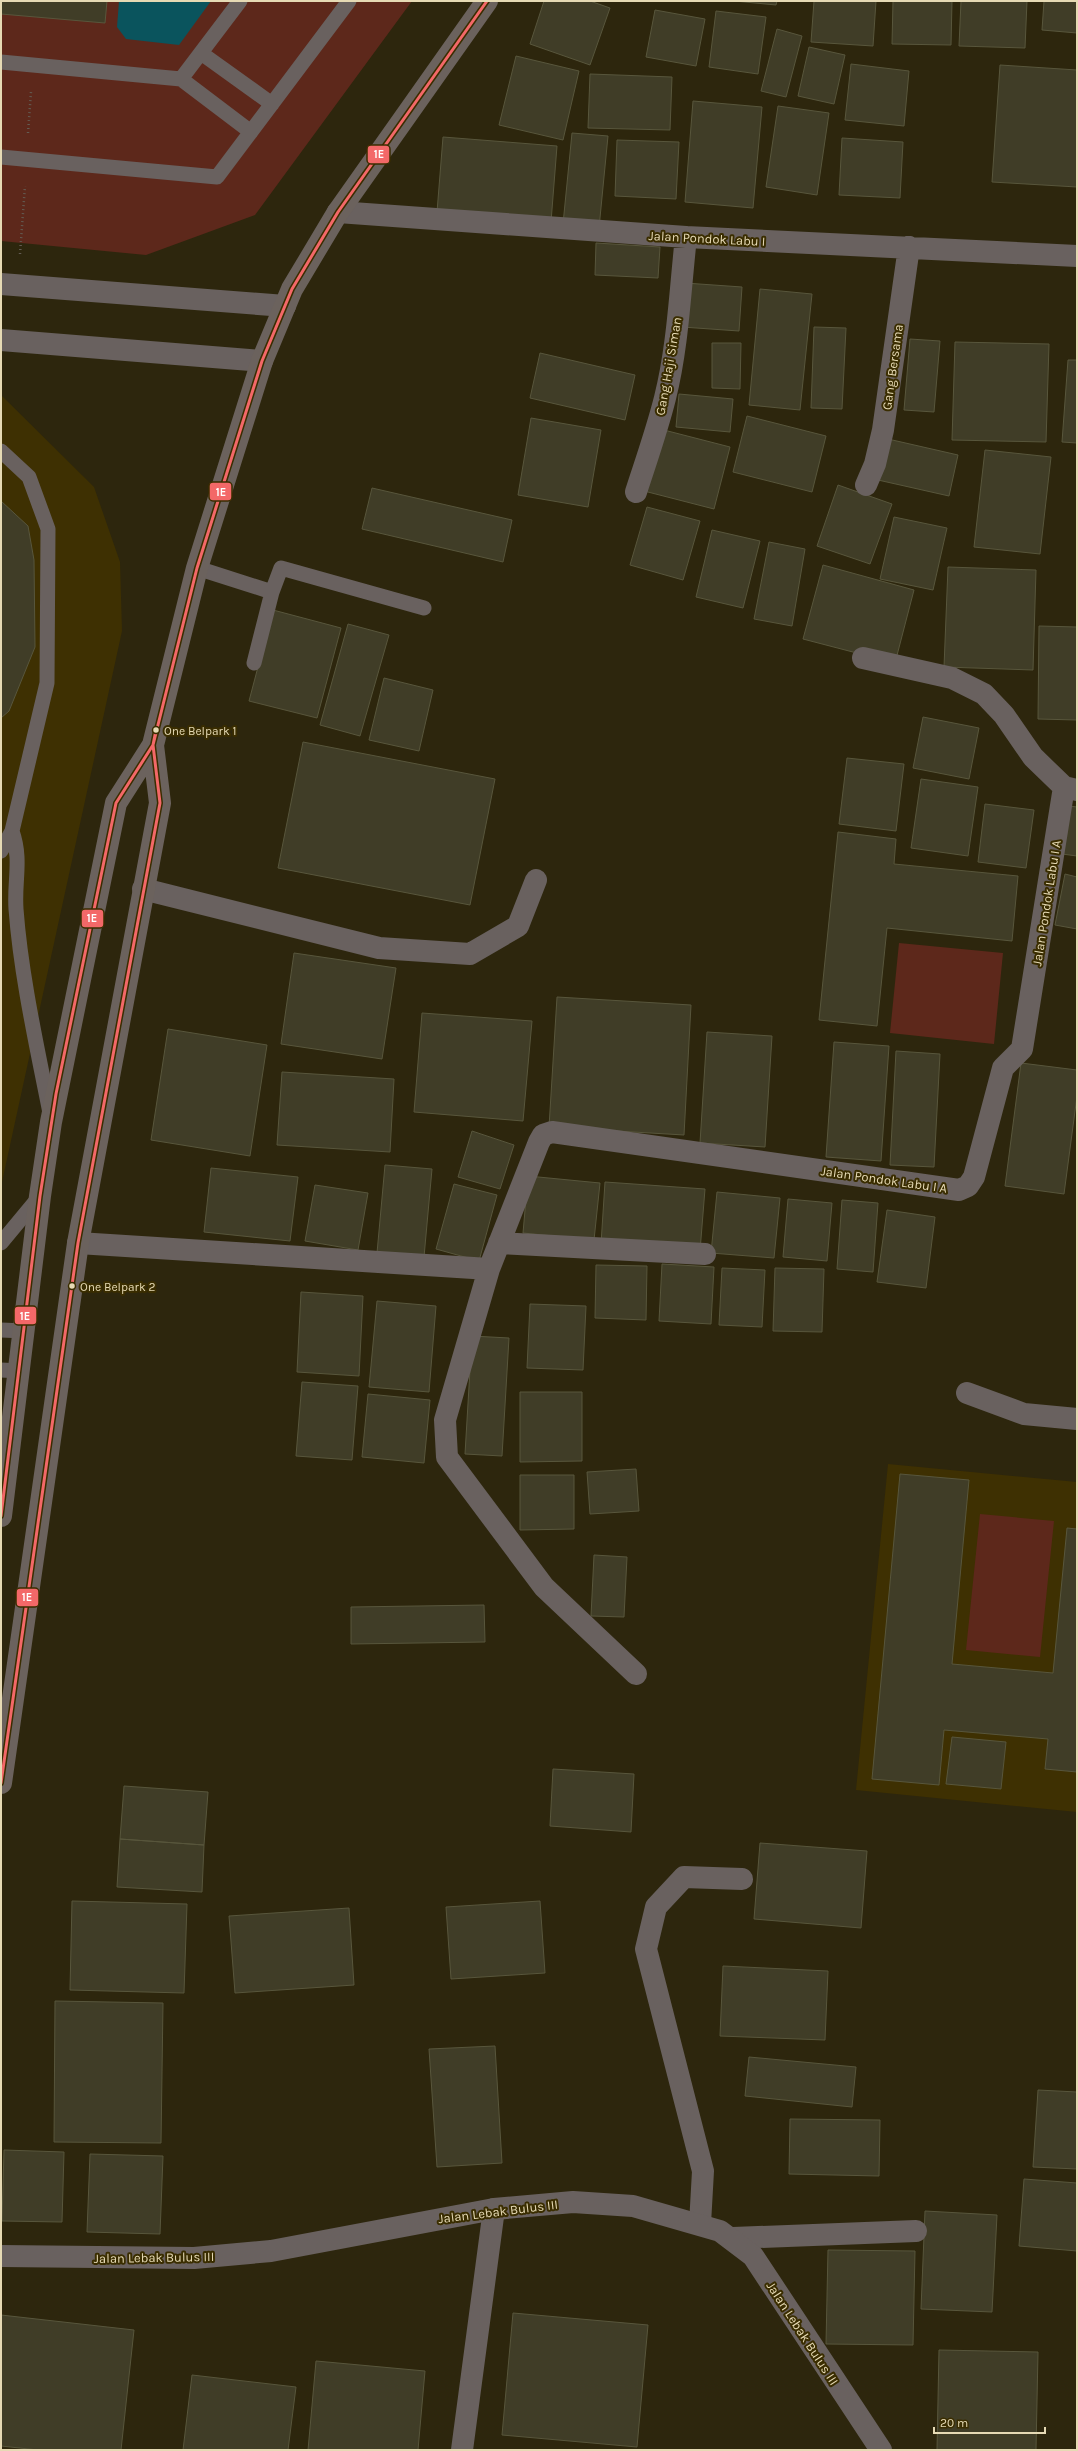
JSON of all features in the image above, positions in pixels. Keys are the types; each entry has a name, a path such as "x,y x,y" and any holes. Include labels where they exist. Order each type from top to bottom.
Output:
{"main road":[{"path":"1,1516 11,1371 25,1331 40,1196 51,1122 116,803 153,745 198,568 262,362 292,289 338,212 487,1"},
{"path":"1,1783 78,1243 160,803 153,745"}],"street":[{"name":"Jalan Pondok Labu I","path":"338,212 686,237 1077,256"},
{"name":"Gang Haji Siman","path":"636,492 654,439 665,397 674,351 686,237"},
{"name":"Gang Bersama","path":"866,485 875,464 882,430 909,247"},
{"path":"1,284 285,306"},
{"path":"1,340 262,362"},
{"path":"863,658 952,678 984,694 1004,715 1033,757 1071,789"},
{"name":"Jalan Pondok Labu I A","path":"636,1674 544,1587 447,1457 445,1420 490,1269 539,1142 543,1134 552,1132 959,1190 968,1186 974,1176 1002,1068 1022,1050 1071,789"},
{"path":"143,889 379,948 470,954 518,926 536,880"},
{"path":"78,1243 490,1269"},
{"path":"499,1243 705,1254"},
{"path":"967,1393 1024,1414 1077,1419"},
{"path":"700,2224 703,2171 646,1949 656,1907 684,1877 742,1879"},
{"name":"Jalan Lebak Bulus III","path":"1,2256 194,2258 271,2250 494,2209 573,2202 633,2206 700,2224 733,2238 753,2256 881,2450"},
{"path":"462,2450 494,2209"},
{"path":"733,2238 916,2231"}],"lane":[{"path":"181,79 240,1"},
{"path":"1,157 217,177 349,1"},
{"path":"201,53 272,104"},
{"path":"1,62 181,79 251,132"},
{"path":"1,451 29,477 48,529 47,682 12,831 1,851"},
{"path":"198,568 272,592"},
{"path":"254,663 272,592 281,568 424,608"},
{"path":"12,831 18,848 17,916 29,1000 51,1122"},
{"path":"1,1243 40,1196"},
{"path":"1,1330 25,1331"}],"shaded area":[{"path":"1,1 412,1 255,215 146,255 1,241"},
{"path":"1,395 94,487 120,562 122,631 2,1182 1,1198"},
{"path":"899,943 1003,953 994,1044 890,1033"},
{"path":"888,1464 1077,1482 1077,1812 856,1790"},
{"path":"980,1514 1054,1521 1040,1657 966,1650"}],"water":[{"path":"119,1 211,1 179,45 126,39 117,27"}],"building":[{"path":"1,1 107,1 105,23 1,14"},
{"path":"544,1 590,1 610,8 590,65 530,44"},
{"path":"734,1 777,1 776,5"},
{"path":"814,1 876,1 873,46 811,42"},
{"path":"893,1 952,1 951,45 892,44"},
{"path":"961,1 1027,1 1025,48 959,46"},
{"path":"1044,1 1077,1 1077,33 1042,30"},
{"path":"655,10 705,19 696,66 646,57"},
{"path":"716,11 766,17 758,74 709,67"},
{"path":"777,29 802,36 786,97 761,91"},
{"path":"809,47 845,55 834,104 798,96"},
{"path":"516,56 579,71 563,140 499,125"},
{"path":"851,64 909,71 904,126 845,120"},
{"path":"1000,65 1077,70 1077,187 992,182"},
{"path":"590,74 672,77 670,130 588,128"},
{"path":"693,101 762,107 753,208 685,202"},
{"path":"778,106 829,113 817,195 766,187"},
{"path":"572,133 608,136 599,228 563,224"},
{"path":"443,137 557,146 551,222 437,212"},
{"path":"842,138 903,142 900,198 839,195"},
{"path":"617,140 679,142 676,199 615,196"},
{"path":"596,243 660,247 658,278 595,275"},
{"path":"685,283 742,287 739,331 682,327"},
{"path":"760,289 812,294 800,410 749,405"},
{"path":"814,327 846,328 842,409 811,408"},
{"path":"910,339 940,341 934,412 904,410"},
{"path":"955,342 1049,344 1046,442 952,440"},
{"path":"712,343 741,343 740,389 712,388"},
{"path":"540,353 635,375 625,420 530,398"},
{"path":"1068,360 1077,360 1077,443 1062,442"},
{"path":"679,394 733,399 730,432 676,427"},
{"path":"747,416 826,436 812,492 733,472"},
{"path":"531,418 601,430 588,507 518,495"},
{"path":"660,429 730,447 714,509 644,491"},
{"path":"888,439 958,455 949,496 878,480"},
{"path":"985,450 1051,457 1040,554 974,547"},
{"path":"838,485 892,504 870,564 817,546"},
{"path":"372,488 512,520 503,562 362,529"},
{"path":"1,501 28,526 34,560 35,647 9,711 1,718"},
{"path":"647,507 700,521 683,580 630,565"},
{"path":"894,517 947,528 933,590 880,579"},
{"path":"712,530 760,541 743,608 696,597"},
{"path":"769,542 805,549 792,626 754,619"},
{"path":"823,565 914,590 895,663 803,639"},
{"path":"948,567 1036,570 1033,670 944,667"},
{"path":"273,610 341,628 317,718 249,701"},
{"path":"348,624 389,635 360,736 320,725"},
{"path":"1039,626 1077,627 1077,720 1038,719"},
{"path":"384,678 433,690 419,751 369,740"},
{"path":"923,717 979,728 969,779 913,768"},
{"path":"303,742 495,779 470,905 278,868"},
{"path":"847,758 904,764 896,831 839,824"},
{"path":"921,779 978,787 968,856 911,848"},
{"path":"985,804 1034,810 1026,868 978,862"},
{"path":"1069,806 1077,807 1077,856 1062,854"},
{"path":"838,832 896,839 894,864 1018,876 1012,941 887,928 877,1026 819,1020"},
{"path":"1065,874 1077,877 1077,929 1055,925"},
{"path":"294,953 396,968 382,1059 281,1044"},
{"path":"557,997 691,1005 684,1135 549,1127"},
{"path":"422,1013 532,1021 523,1121 414,1112"},
{"path":"168,1029 267,1045 250,1156 151,1140"},
{"path":"707,1032 772,1036 765,1147 700,1143"},
{"path":"834,1042 889,1046 881,1161 826,1157"},
{"path":"896,1051 940,1054 934,1167 890,1165"},
{"path":"1021,1063 1077,1070 1077,1096 1064,1194 1005,1186"},
{"path":"282,1072 394,1079 390,1152 277,1145"},
{"path":"472,1131 514,1145 500,1189 458,1177"},
{"path":"385,1165 432,1169 424,1257 377,1253"},
{"path":"211,1168 298,1177 290,1241 204,1232"},
{"path":"528,1176 600,1183 594,1240 523,1233"},
{"path":"605,1182 705,1189 700,1251 601,1244"},
{"path":"454,1184 497,1195 479,1261 436,1249"},
{"path":"315,1185 368,1193 358,1250 305,1241"},
{"path":"717,1192 780,1198 774,1258 711,1253"},
{"path":"788,1199 832,1203 827,1261 783,1257"},
{"path":"842,1200 878,1203 873,1272 837,1269"},
{"path":"887,1210 935,1217 926,1288 877,1282"},
{"path":"662,1264 714,1267 711,1324 659,1321"},
{"path":"596,1265 647,1266 646,1320 595,1318"},
{"path":"722,1268 765,1270 762,1327 719,1325"},
{"path":"775,1268 824,1269 822,1332 773,1331"},
{"path":"301,1292 363,1296 359,1376 297,1372"},
{"path":"377,1301 436,1306 429,1392 369,1387"},
{"path":"530,1304 586,1306 583,1370 527,1368"},
{"path":"472,1336 509,1338 502,1456 465,1454"},
{"path":"302,1382 358,1386 352,1460 296,1456"},
{"path":"520,1392 582,1392 582,1461 520,1462"},
{"path":"368,1394 430,1400 424,1463 362,1457"},
{"path":"636,1469 639,1511 590,1514 587,1472"},
{"path":"900,1474 969,1480 952,1664 1053,1673 1067,1528 1077,1529 1077,1772 1045,1769 1048,1739 944,1730 939,1785 872,1779"},
{"path":"520,1475 574,1475 574,1529 520,1530"},
{"path":"594,1555 627,1557 624,1617 591,1616"},
{"path":"484,1605 485,1642 351,1644 351,1607"},
{"path":"952,1737 1006,1742 1001,1789 946,1784"},
{"path":"553,1769 634,1774 631,1832 550,1826"},
{"path":"124,1786 208,1792 204,1845 120,1839"},
{"path":"120,1839 204,1845 202,1892 117,1887"},
{"path":"760,1843 867,1851 861,1928 754,1919"},
{"path":"72,1901 187,1904 184,1993 70,1990"},
{"path":"540,1901 545,1973 451,1979 446,1907"},
{"path":"349,1908 354,1985 235,1993 229,1916"},
{"path":"723,1966 828,1971 825,2040 720,2036"},
{"path":"55,2001 163,2003 161,2143 54,2142"},
{"path":"495,2046 502,2163 437,2167 429,2049"},
{"path":"749,2057 856,2067 852,2107 745,2096"},
{"path":"1038,2090 1077,2092 1077,2169 1033,2167"},
{"path":"790,2119 880,2120 879,2176 789,2174"},
{"path":"4,2150 64,2152 62,2222 2,2221"},
{"path":"90,2154 163,2156 160,2234 87,2232"},
{"path":"1024,2179 1077,2183 1077,2251 1019,2246"},
{"path":"925,2211 997,2215 992,2312 921,2309"},
{"path":"828,2250 915,2251 913,2345 826,2344"},
{"path":"513,2313 648,2325 637,2447 502,2435"},
{"path":"1,2315 134,2330 121,2450 38,2450 1,2446"},
{"path":"939,2350 1038,2352 1036,2450 937,2450"},
{"path":"316,2361 425,2371 418,2450 308,2450"},
{"path":"192,2375 296,2387 288,2450 183,2450"}],"transit line":[{"name":"1E","path":"1,1783 78,1243 160,803 153,745 197,568 262,361 292,289 338,212 487,1"},
{"name":"1E","path":"1,1516 40,1196 56,1094 116,803 153,745 156,730"}],"place":[{"name":"One Belpark 1","path":"156,730"},
{"name":"One Belpark 2","path":"72,1286"}]}
